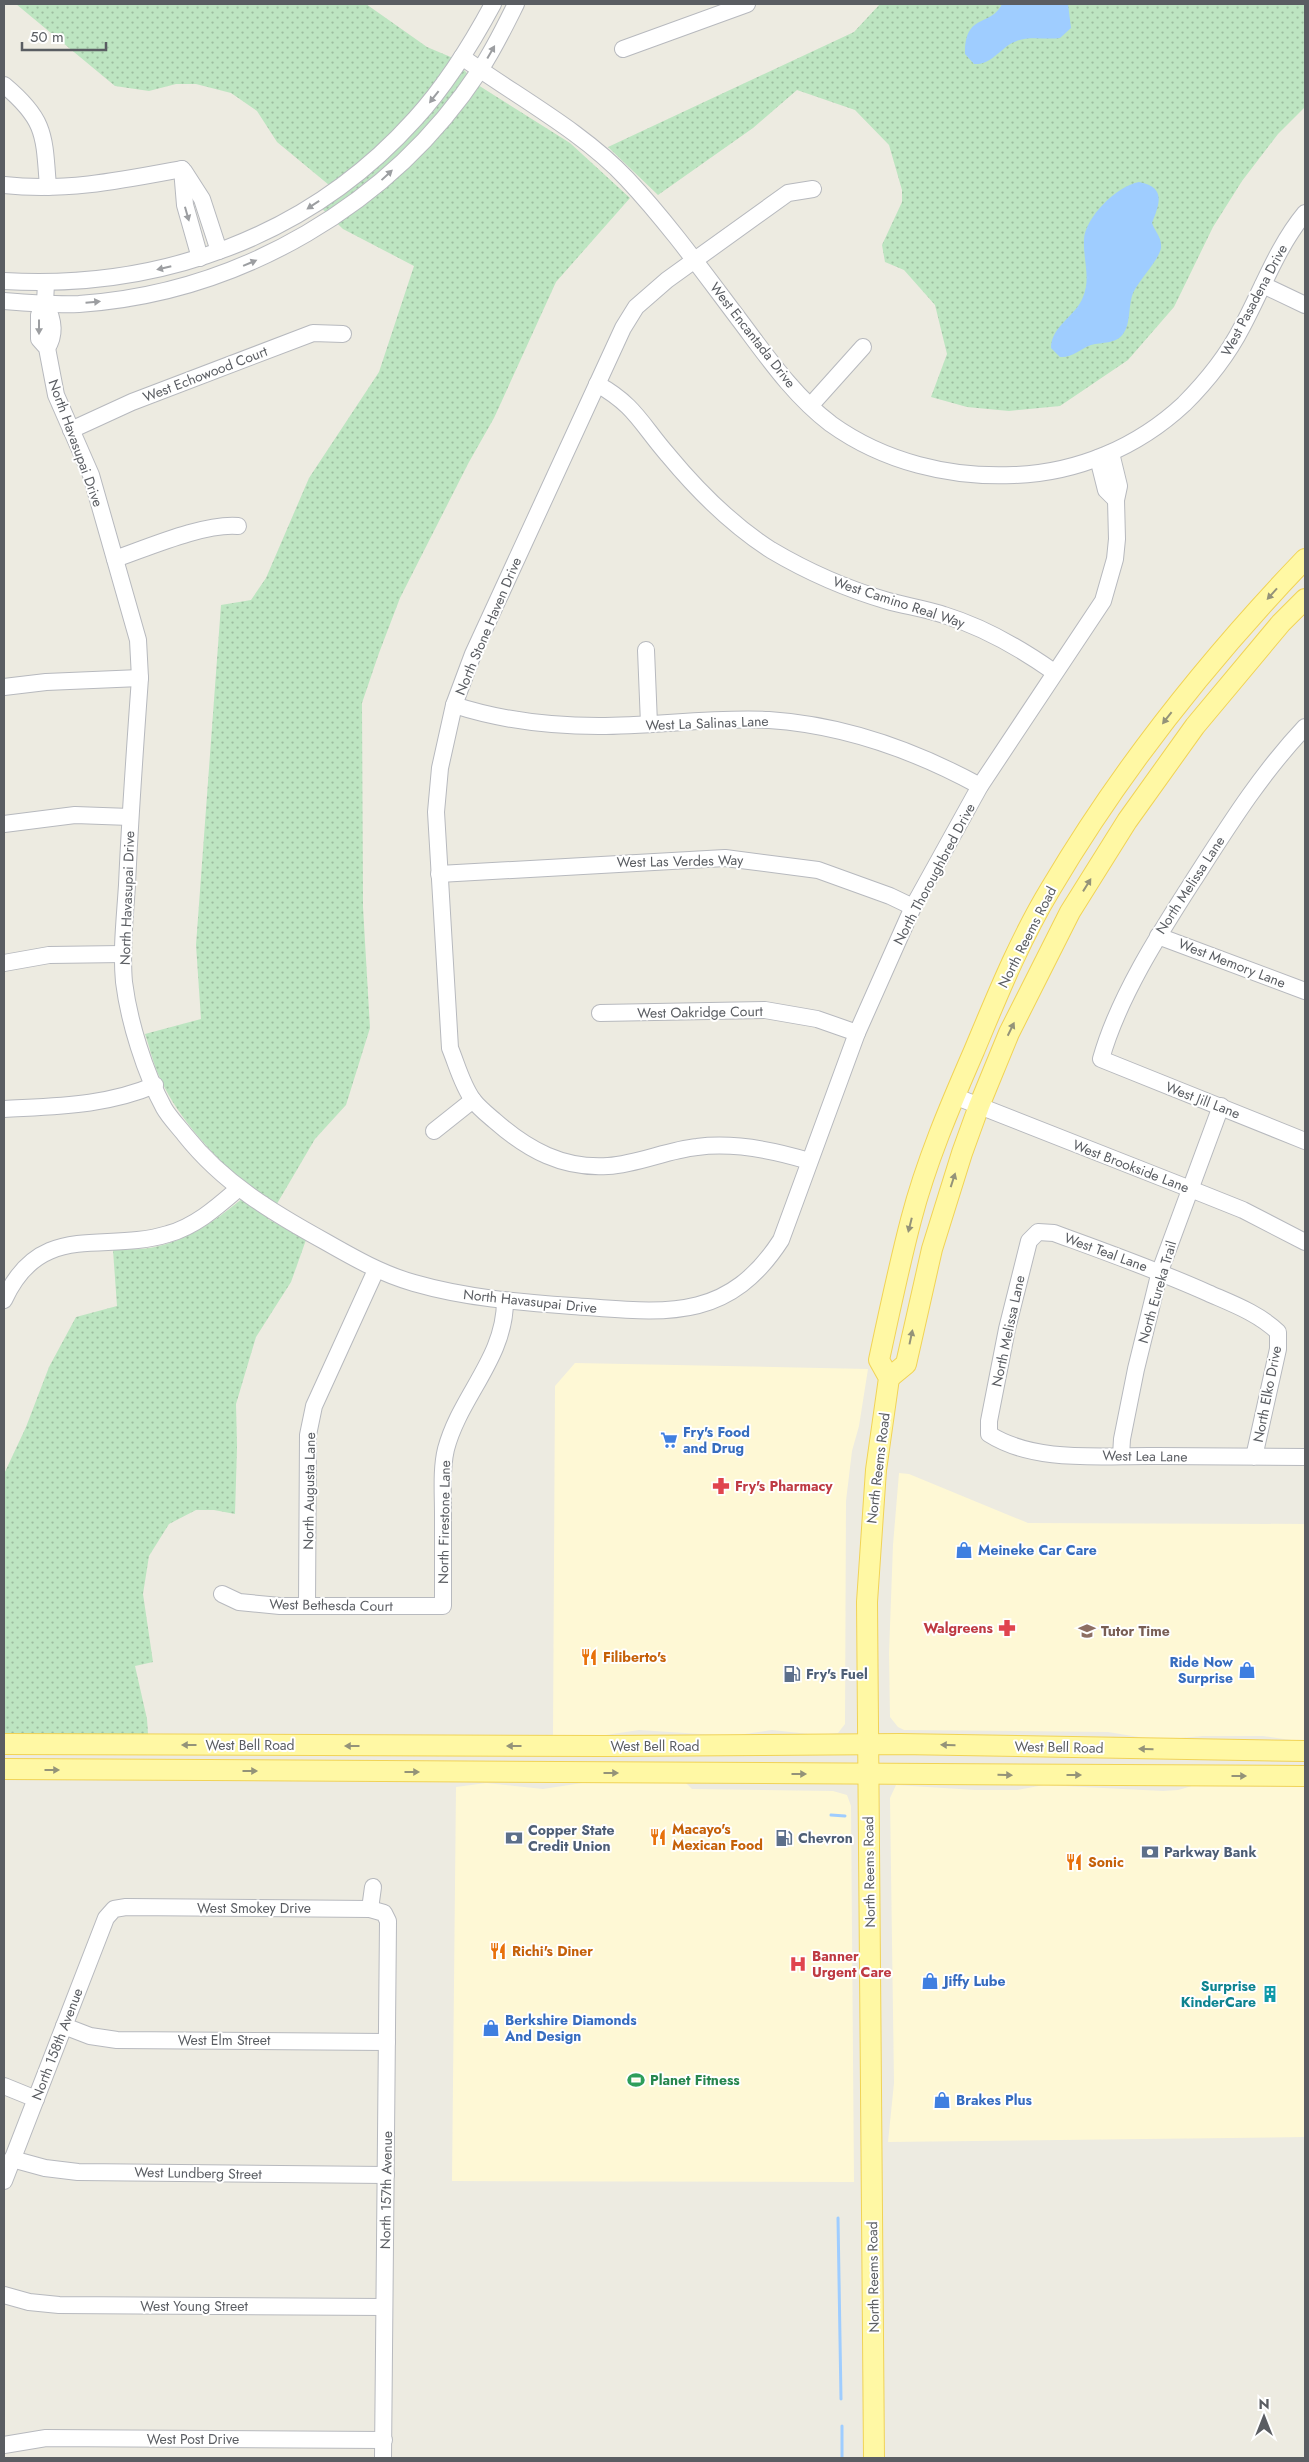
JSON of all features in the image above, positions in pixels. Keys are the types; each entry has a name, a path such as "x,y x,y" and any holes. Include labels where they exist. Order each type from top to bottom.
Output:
{"main road":[{"name":"North Reems Road","path":"874,2458 868,1775 869,1563 876,1470 889,1378 879,1360 888,1318 911,1219 954,1096 1002,984 1050,889 1133,761 1210,663 1305,559"},
{"name":"North Reems Road","path":"889,1378 906,1364 932,1249 979,1106 1009,1033 1070,912 1127,821 1195,726 1281,623 1305,598"},
{"name":"West Bell Road","path":"4,1744 563,1746 868,1744 1305,1751"},
{"path":"562,1773 563,1746"},
{"path":"1118,1775 1140,1764 1175,1763 1183,1750"},
{"path":"1191,1776 1203,1764 1250,1761 1264,1750"},
{"name":"West Bell Road","path":"4,1769 1305,1776"}],"street":[{"path":"4,281 46,283 121,277 200,258 242,242 311,207 368,165 415,119 462,57 493,4"},
{"path":"4,301 77,304 125,298 192,283 253,262 294,242 332,218 377,184 435,129 480,70 516,4"},
{"path":"623,49 748,4"},
{"name":"West Encantada Drive","path":"462,57 603,157 638,192 696,261 785,381 831,424 869,445 925,467 954,474 998,476 1039,474 1072,467 1104,455 1158,426"},
{"path":"4,85 32,112 41,128 48,187"},
{"path":"182,169 202,199 219,251"},
{"path":"4,185 48,187 101,185 182,169"},
{"path":"182,169 184,205 200,258"},
{"name":"North Stone Haven Drive","path":"809,1161 772,1150 697,1146 632,1163 607,1166 573,1164 518,1142 473,1100 450,1048 438,874 436,812 440,768 454,705 472,654 623,328 636,307 652,292 788,193 813,189"},
{"name":"West Pasadena Drive","path":"1158,426 1184,404 1213,374 1241,330 1286,239 1305,213"},
{"name":"North Havasupai Drive","path":"46,283 45,303 52,316 52,340 47,348 56,395 91,475 138,640 140,678 123,954 129,1010 165,1109 213,1167 239,1188 303,1229 376,1270 465,1296 505,1301 654,1312 683,1310 718,1299"},
{"path":"1263,285 1305,305"},
{"name":"West Echowood Court","path":"70,430 132,402 313,333 343,334"},
{"path":"811,405 863,347"},
{"name":"West Camino Real Way","path":"597,384 618,396 638,415 667,454 711,503 769,548 812,573 856,591 944,614 986,632 1026,652 1054,672"},
{"name":"North Thoroughbred Drive","path":"718,1299 749,1278 768,1261 781,1240 857,1033 913,907 941,860 980,786 1103,601 1111,580 1117,539 1116,500 1106,490 1104,455"},
{"path":"115,559 162,542 224,524 238,526"},
{"path":"646,650 649,724"},
{"path":"4,687 46,682 140,678"},
{"name":"West La Salinas Lane","path":"454,705 482,714 554,724 599,726 769,720 836,729 871,738 908,751 938,763 980,786"},
{"name":"North Melissa Lane","path":"1101,1060 1108,1034 1158,936 1252,790 1302,738"},
{"path":"4,824 74,815 130,817"},
{"name":"West Las Verdes Way","path":"438,874 725,858 818,870 890,896 913,907"},
{"name":"West Memory Lane","path":"1158,936 1305,991"},
{"path":"4,963 49,955 123,954"},
{"name":"West Oakridge Court","path":"600,1013 765,1010 817,1019 857,1033"},
{"name":"West Jill Lane","path":"1101,1060 1221,1106 1305,1141"},
{"path":"4,1108 91,1104 128,1096 155,1085"},
{"name":"West Brookside Lane","path":"954,1096 1243,1210 1305,1242"},
{"path":"434,1131 473,1100"},
{"name":"North Eureka Trail","path":"1121,1456 1122,1439 1136,1369 1160,1272 1221,1106"},
{"path":"4,1300 8,1280 44,1254 68,1245 150,1238 180,1230 203,1217 239,1188"},
{"name":"North Melissa Lane","path":"989,1434 989,1421 1007,1329 1029,1241 1038,1232"},
{"name":"West Teal Lane","path":"1038,1232 1054,1233 1160,1272 1248,1311 1268,1323 1278,1332"},
{"name":"North Augusta Lane","path":"307,1606 308,1435 314,1406 376,1270"},
{"name":"North Firestone Lane","path":"443,1606 443,1483 446,1450 453,1428 499,1342 505,1321 505,1301"},
{"name":"North Elko Drive","path":"1254,1457 1278,1349 1278,1332"},
{"name":"West Lea Lane","path":"989,1434 1003,1443 1051,1454 1305,1457"},
{"name":"West Bethesda Court","path":"222,1594 239,1602 307,1606 443,1606"},
{"path":"370,1908 373,1887"},
{"name":"West Smokey Drive","path":"114,1908 370,1908"},
{"name":"North 158th Avenue","path":"4,2181 106,1918 114,1908"},
{"name":"North 157th Avenue","path":"370,1908 384,1913 388,1921 384,2458"},
{"name":"West Elm Street","path":"64,2026 90,2036 117,2040 387,2042"},
{"path":"4,2086 36,2099"},
{"name":"West Lundberg Street","path":"12,2159 50,2169 78,2172 386,2175"},
{"name":"West Young Street","path":"4,2295 29,2302 59,2305 384,2307"},
{"name":"West Post Drive","path":"4,2445 46,2438 384,2440"}],"shaded area":[{"path":"575,1363 868,1369 859,1426 852,1451 846,1501 845,1724 838,1733 818,1735 772,1730 731,1736 639,1730 606,1735 553,1736 555,1386"},
{"path":"899,1473 909,1474 1028,1523 1305,1524 1305,1742 1263,1736 1203,1736 1157,1740 1108,1732 904,1730 898,1727 890,1717 889,1653 893,1545"},
{"path":"486,1783 543,1789 582,1783 686,1783 692,1789 833,1791 847,1795 851,1806 854,2182 452,2181 456,1787"},
{"path":"896,1785 975,1790 1017,1790 1044,1785 1163,1791 1178,1790 1192,1786 1305,1787 1305,2137 888,2142 894,2083 890,1798"}],"green space":[{"path":"16,4 366,4 427,47 453,58 478,85 570,143 630,198 556,282 494,418 469,462 400,598 362,703 363,907 370,1028 346,1105 315,1139 268,1219 306,1240 291,1282 256,1337 236,1404 235,1514 214,1510 196,1510 169,1524 149,1556 143,1594 153,1662 135,1666 147,1719 148,1734 4,1734 4,1474 26,1427 49,1367 76,1317 117,1306 113,1250 154,1247 185,1237 209,1224 252,1190 212,1152 178,1110 153,1062 145,1034 201,1019 196,945 221,605 251,600 266,578 309,478 379,372 414,266 343,229 311,198 329,185 277,142 257,111 231,93 196,84 176,84 149,91 115,86"},
{"path":"880,4 1305,4 1305,107 1278,134 1242,181 1213,227 1174,307 1128,360 1060,406 1009,411 967,407 931,397 947,354 935,305 904,270 885,262 882,245 902,202 902,190 889,145 855,110 797,90 753,128 658,195 608,147 854,32"}],"water":[{"path":"1002,4 1068,4 1071,28 1060,38 1029,38 1017,41 1007,46 990,60 974,64 965,54 969,32 979,22 997,11"},
{"path":"1139,182 1154,188 1159,198 1152,223 1159,238 1161,248 1157,258 1133,293 1126,330 1117,340 1091,345 1072,355 1060,357 1051,348 1052,340 1059,327 1080,304 1083,297 1087,276 1084,240 1090,222 1112,196"}],"waterway":[{"path":"831,1815 845,1816"},
{"path":"838,2218 841,2399"},
{"path":"842,2426 842,2458"}],"place":[{"name":"Fry's Food and Drug","path":"669,1440"},
{"name":"Fry's Pharmacy","path":"721,1486"},
{"name":"Meineke Car Care","path":"964,1550"},
{"name":"Walgreens","path":"1007,1628"},
{"name":"Tutor Time","path":"1087,1631"},
{"name":"Filiberto's","path":"589,1657"},
{"name":"Ride Now Surprise","path":"1247,1670"},
{"name":"Fry's Fuel","path":"792,1674"},
{"name":"Macayo's Mexican Food","path":"658,1837"},
{"name":"Copper State Credit Union","path":"514,1838"},
{"name":"Chevron","path":"784,1838"},
{"name":"Parkway Bank","path":"1150,1852"},
{"name":"Sonic","path":"1074,1862"},
{"name":"Richi's Diner","path":"498,1951"},
{"name":"Banner Urgent Care","path":"798,1964"},
{"name":"Jiffy Lube","path":"930,1981"},
{"name":"Surprise KinderCare","path":"1270,1994"},
{"name":"Berkshire Diamonds And Design","path":"491,2028"},
{"name":"Planet Fitness","path":"636,2080"},
{"name":"Brakes Plus","path":"942,2100"}]}
